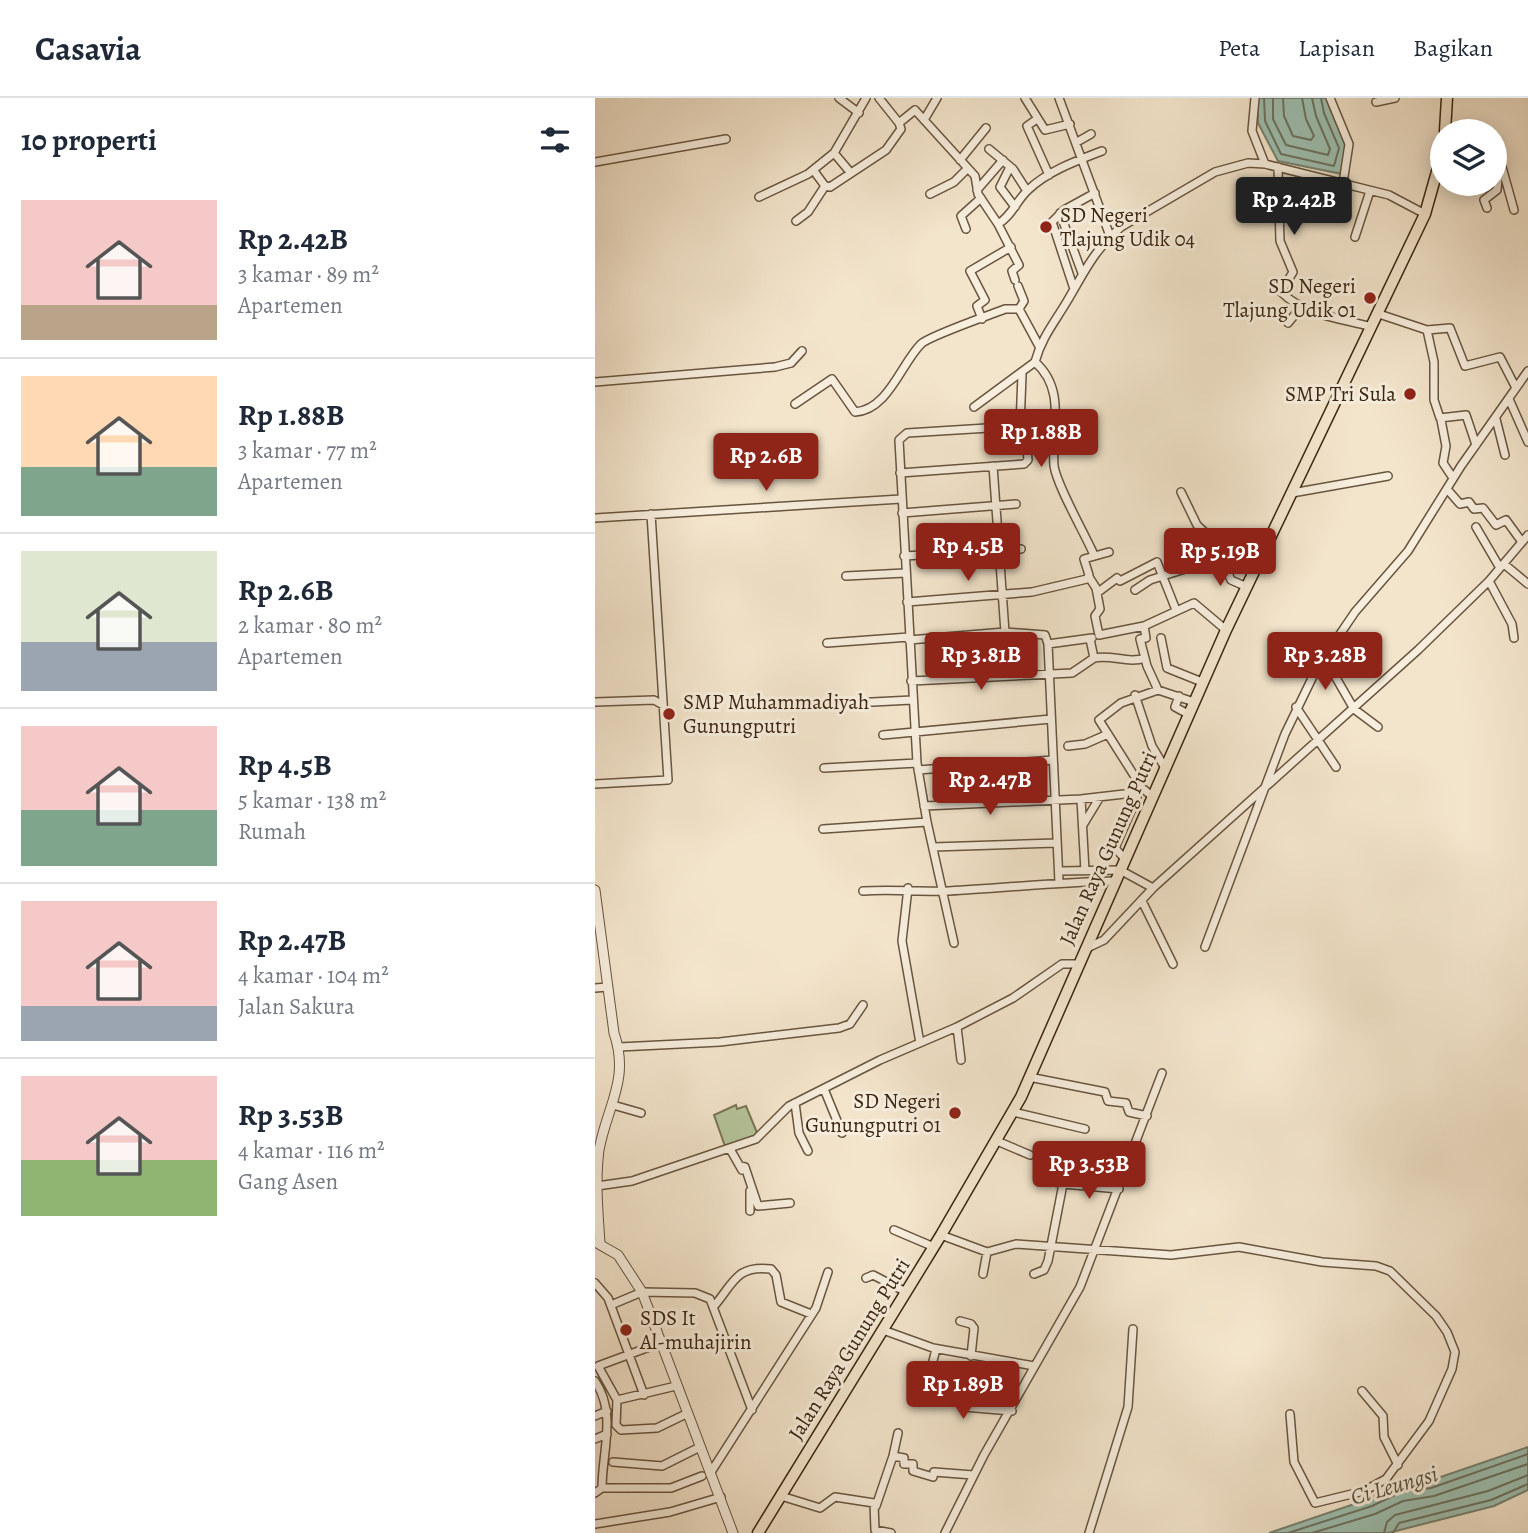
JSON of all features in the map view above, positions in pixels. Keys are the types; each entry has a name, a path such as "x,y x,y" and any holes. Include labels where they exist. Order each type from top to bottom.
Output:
{"main road":[{"path":"1446,119 1447,98"},
{"name":"Jalan Raya Gunung Putri","path":"758,1533 934,1247 1013,1112 1202,682 1373,327 1425,214 1430,196"}],"street":[{"path":"839,98 859,113"},
{"path":"759,197 814,171 820,162 834,153 866,98"},
{"path":"814,171 825,186 830,187 885,150 901,129 879,98"},
{"path":"924,120 937,98"},
{"path":"1025,98 1037,119 1048,131 1070,124"},
{"path":"1059,98 1110,236"},
{"path":"1255,98 1252,131 1265,164"},
{"path":"1330,98 1349,144 1343,183"},
{"path":"1376,102 1395,98"},
{"path":"899,123 912,110 975,176 979,194 1019,265 1011,271 1024,301 1019,309"},
{"path":"1037,119 1027,126 1049,175"},
{"path":"960,160 986,128"},
{"path":"1077,142 1091,134"},
{"path":"595,162 726,139"},
{"path":"989,149 1010,167 1027,191"},
{"path":"998,224 1027,191 1049,175 1103,151"},
{"path":"834,153 850,172"},
{"path":"966,229 961,216 1003,160"},
{"path":"974,407 1010,379 1022,375 1035,362 1039,346 1082,273 1110,236 1215,172 1248,163 1265,164 1389,195 1425,214"},
{"path":"1010,167 1000,187 1015,207"},
{"path":"1278,167 1280,241 1293,272 1281,292 1302,306 1329,318 1373,327"},
{"path":"930,194 954,182 967,169"},
{"path":"796,220 809,212 825,186"},
{"path":"1507,186 1514,210"},
{"path":"1355,237 1370,191"},
{"path":"1074,289 1052,219 1095,193"},
{"path":"1487,208 1484,200 1490,196"},
{"path":"1060,213 1082,273"},
{"path":"982,319 977,306 985,301 971,270 1011,247"},
{"path":"1288,323 1302,306"},
{"path":"795,404 832,379 855,412 865,410 883,396 920,345 1005,309 1019,309"},
{"path":"1019,309 1039,346"},
{"path":"1379,314 1427,330 1450,328 1465,366 1500,357 1516,388"},
{"path":"1427,330 1433,362 1434,400 1446,446 1443,463 1453,478"},
{"path":"595,382 775,367 791,363 802,351"},
{"path":"1035,362 1047,375 1055,401 1055,467 1094,555"},
{"path":"1205,947 1296,707 1324,657 1356,612 1408,551 1453,478 1528,371"},
{"path":"1020,426 1022,375"},
{"path":"1509,399 1528,442"},
{"path":"1440,420 1466,415 1476,445"},
{"path":"1496,419 1505,455"},
{"path":"900,473 1018,465 1028,460 1025,430 1020,426 903,434 899,440 900,473 901,499 912,700 918,767 927,822 954,943"},
{"path":"993,466 998,505 1005,632"},
{"path":"1292,493 1388,476"},
{"path":"1447,489 1460,504 1469,502 1474,509 1483,508 1496,525 1506,520 1522,542"},
{"path":"1181,492 1197,525 1214,541 1234,584 1247,587"},
{"path":"595,518 901,499"},
{"path":"902,513 1016,504"},
{"path":"595,784 667,780 651,514"},
{"path":"1476,527 1502,566 1528,584"},
{"path":"1086,948 1104,940 1153,888 1158,887 1270,780 1354,709 1489,581 1528,535"},
{"path":"904,556 1021,549"},
{"path":"1099,635 1095,616 1100,609 1097,593 1083,561 1109,552"},
{"path":"1135,590 1163,575 1220,558"},
{"path":"1097,593 1118,578 1120,581 1140,568 1157,562 1176,610"},
{"path":"846,576 905,573"},
{"path":"907,602 1043,590 1089,577"},
{"path":"1489,581 1512,624 1514,638"},
{"path":"1048,644 1090,639 1144,626 1194,603 1226,630"},
{"path":"1144,626 1146,638 1140,639 1158,690"},
{"path":"827,643 1040,632 1048,644 1059,881"},
{"path":"1161,638 1167,668 1202,682"},
{"path":"1090,639 1094,658"},
{"path":"911,681 1072,673 1094,658 1121,656 1136,661 1145,658"},
{"path":"1324,657 1354,709 1378,727"},
{"path":"1150,802 1100,718 1135,695 1158,690 1194,702"},
{"path":"1135,695 1154,752 1165,768"},
{"path":"1179,696 1175,707 1188,714"},
{"path":"595,702 654,700 663,705"},
{"path":"853,704 912,700"},
{"path":"1296,707 1336,767"},
{"path":"883,735 1051,719"},
{"path":"1068,746 1082,745 1108,734"},
{"path":"824,768 918,767 1053,760"},
{"path":"924,806 1081,799 1129,793 1136,800 1150,802"},
{"path":"1083,825 1100,797"},
{"path":"1081,799 1085,872"},
{"path":"1124,858 1115,848 1136,800"},
{"path":"823,829 927,822"},
{"path":"933,847 1056,842"},
{"path":"1060,872 1117,876 1153,888"},
{"path":"863,891 908,888 944,891 1117,876"},
{"path":"908,888 902,941 920,1043"},
{"path":"595,890 621,1065 613,1105 599,1150 597,1243 625,1263 642,1292 700,1447 706,1474 720,1497 733,1533"},
{"path":"1142,901 1173,964"},
{"path":"597,1186 632,1181 756,1139 778,1113 795,1103 880,1059 957,1027 1013,998 1062,964 1077,964"},
{"path":"595,988 608,987"},
{"path":"618,1047 720,1042 839,1028 850,1024 863,1005"},
{"path":"957,1027 961,1060"},
{"path":"945,1533 973,1475 1012,1411 1034,1366 1072,1301 1119,1189 1162,1073"},
{"path":"1030,1077 1105,1092 1108,1101 1126,1103 1129,1112 1147,1116"},
{"path":"824,1089 842,1133"},
{"path":"795,1103 799,1133 808,1151"},
{"path":"613,1105 641,1114"},
{"path":"1013,1112 1085,1129"},
{"path":"997,1141 1030,1155"},
{"path":"730,1149 750,1192 750,1211"},
{"path":"740,1166 745,1167 758,1206 790,1203"},
{"path":"1039,1178 1063,1184 1119,1189"},
{"path":"1034,1275 1045,1269 1063,1184"},
{"path":"894,1230 934,1247"},
{"path":"941,1235 987,1252 1016,1244 1171,1255 1238,1247 1322,1262 1376,1266 1390,1271 1436,1316 1447,1332 1455,1352 1434,1412 1386,1479 1364,1491 1315,1503 1294,1462 1290,1414"},
{"path":"983,1274 987,1252"},
{"path":"715,1305 743,1272 752,1267 771,1269 776,1275 781,1302 811,1314"},
{"path":"595,1382 607,1410 607,1433 598,1464 598,1491 671,1488 706,1474 752,1410 819,1303 828,1272"},
{"path":"866,1278 873,1275 906,1293"},
{"path":"595,1283 611,1305 644,1395"},
{"path":"611,1305 642,1292 703,1294 715,1305 752,1410"},
{"path":"960,1321 971,1324 974,1328 971,1356"},
{"path":"1089,1533 1128,1407 1133,1329"},
{"path":"883,1330 936,1349 1034,1366"},
{"path":"660,1343 596,1363 617,1400 616,1425 621,1430 657,1428 687,1414"},
{"path":"931,1369 936,1349"},
{"path":"931,1381 964,1407 1012,1411"},
{"path":"617,1400 676,1386"},
{"path":"1362,1391 1383,1416 1384,1437 1398,1465"},
{"path":"595,1416 607,1410"},
{"path":"595,1439 607,1433"},
{"path":"891,1533 875,1530 876,1506 898,1433"},
{"path":"613,1462 662,1466 700,1447"},
{"path":"893,1456 904,1458 904,1464 913,1464 913,1471 919,1474 933,1477 937,1472 973,1475"},
{"path":"782,1496 820,1508 835,1497 876,1506"},
{"path":"595,1524 670,1512 720,1497"}],"shaded area":[{"path":"736,1105 737,1109 746,1106 758,1135 726,1149 714,1115"}],"water":[{"path":"1257,98 1327,98 1347,148 1342,174 1278,161 1258,123"},
{"path":"1528,1447 1528,1490 1494,1506 1388,1533 1269,1533 1369,1499 1399,1485 1429,1481"}],"place":[{"name":"SD Negeri Tlajung Udik 04","path":"1046,227"},
{"name":"SD Negeri Tlajung Udik 01","path":"1370,298"},
{"name":"SMP Tri Sula","path":"1410,394"},
{"name":"SMP Muhammadiyah Gunungputri","path":"669,714"},
{"name":"SD Negeri Gunungputri 01","path":"955,1113"},
{"name":"SDS It Al-muhajirin","path":"626,1330"}],"water label":[{"name":"Ci Leungsi","path":"1394,1485"}]}
